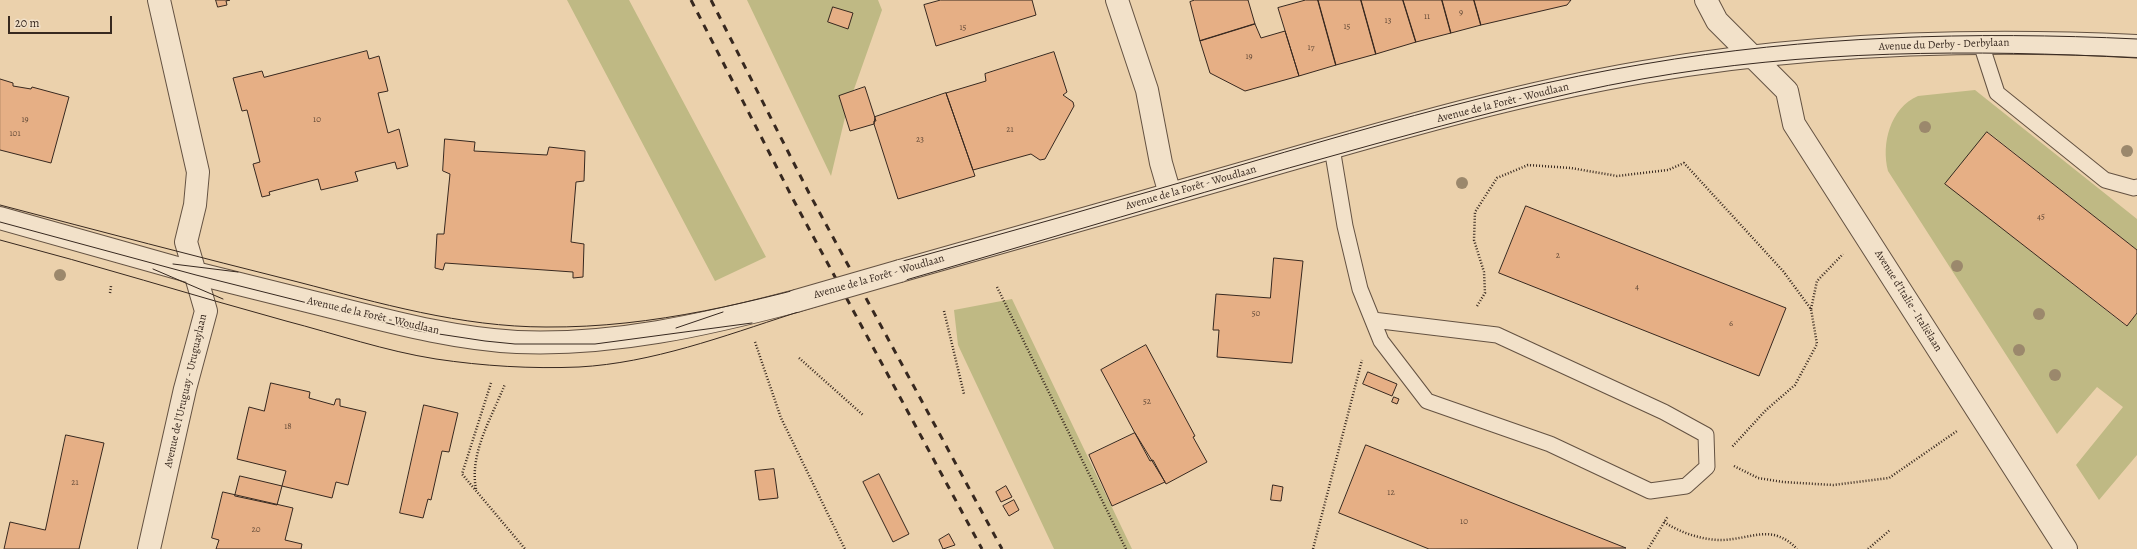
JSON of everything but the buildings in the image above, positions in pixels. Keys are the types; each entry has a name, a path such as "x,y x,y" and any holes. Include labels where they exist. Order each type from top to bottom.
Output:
{"street":[{"name":"Avenue de l'Uruguay - Uruguaylaan","path":"149,549 185,389 206,311 186,242 196,205 198,172 159,0"},
{"path":"1117,0 1147,90 1161,163 1170,194"},
{"name":"Avenue d'Italie - Italiëlaan","path":"1706,0 1717,21 1787,91 1794,124 2066,549"},
{"name":"Avenue du Derby - Derbylaan","path":"1752,56 1832,49 1984,44 2054,43 2137,46"},
{"name":"Avenue de la Forêt - Woudlaan","path":"0,218 195,273 420,329 515,342 595,341 710,322 796,301 1504,100 1642,72 1752,56"}],"lane":[{"path":"1984,44 1984,53 1997,93 2105,180 2134,188 2137,187"},
{"path":"1332,148 1345,226 1360,289 1381,341 1426,401 1550,444 1650,491 1686,486 1707,467 1706,435 1664,412 1496,336 1373,320"}],"path":[{"path":"1460,331 1485,293 1484,272 1474,240 1474,212 1497,178 1528,165 1571,168 1617,176 1668,170 1684,163 1783,271 1811,309"},
{"path":"1707,467 1721,460 1766,410 1795,385 1817,344 1811,309 1817,282 1864,232"},
{"path":"110,293 111,286"},
{"path":"998,287 1126,549"},
{"path":"944,311 964,394"},
{"path":"1313,549 1373,320"},
{"path":"756,344 781,418 845,549"},
{"path":"799,358 863,415"},
{"path":"491,383 462,474 525,549"},
{"path":"476,490 473,474 478,450 505,384"},
{"path":"1721,460 1758,478 1783,482 1833,485 1889,478 1980,415"},
{"path":"1648,549 1686,486"},
{"path":"1664,522 1675,529 1700,538 1723,540 1763,533 1789,541 1797,549"},
{"path":"1868,549 1890,530"}],"shaded area":[{"path":"567,0 629,0 766,257 715,281"},
{"path":"747,0 878,0 882,10 847,109 831,176"},
{"path":"1975,90 2137,219 2137,250 1988,132 1946,184 2126,326 2137,313 2137,455 2099,500 2076,465 2123,407 2097,387 2057,434 1888,171 1886,150 1890,128 1894,118 1908,102 1918,96"},
{"path":"1012,299 1132,549 1054,549 958,345 954,310"}],"tram line":[{"path":"0,205 359,298 420,312 483,323 514,326 586,326 626,323 704,311 782,293 1024,228 1382,124 1578,76 1705,55 1767,47 1828,42 1951,36 2137,39"},
{"path":"0,240 398,352 436,359 489,365 543,368 579,367 634,360 687,347 792,314 1205,192 1474,117 1608,85 1703,69 1827,57 1889,54 2013,53 2137,58"},
{"path":"0,222 196,275 419,331 485,341 515,344 595,344 752,323"},
{"path":"173,264 238,272"},
{"path":"153,269 223,299"},
{"path":"676,328 723,312"}],"railway":[{"path":"691,0 794,201 982,549"},
{"path":"711,0 809,193 1002,549"}]}
